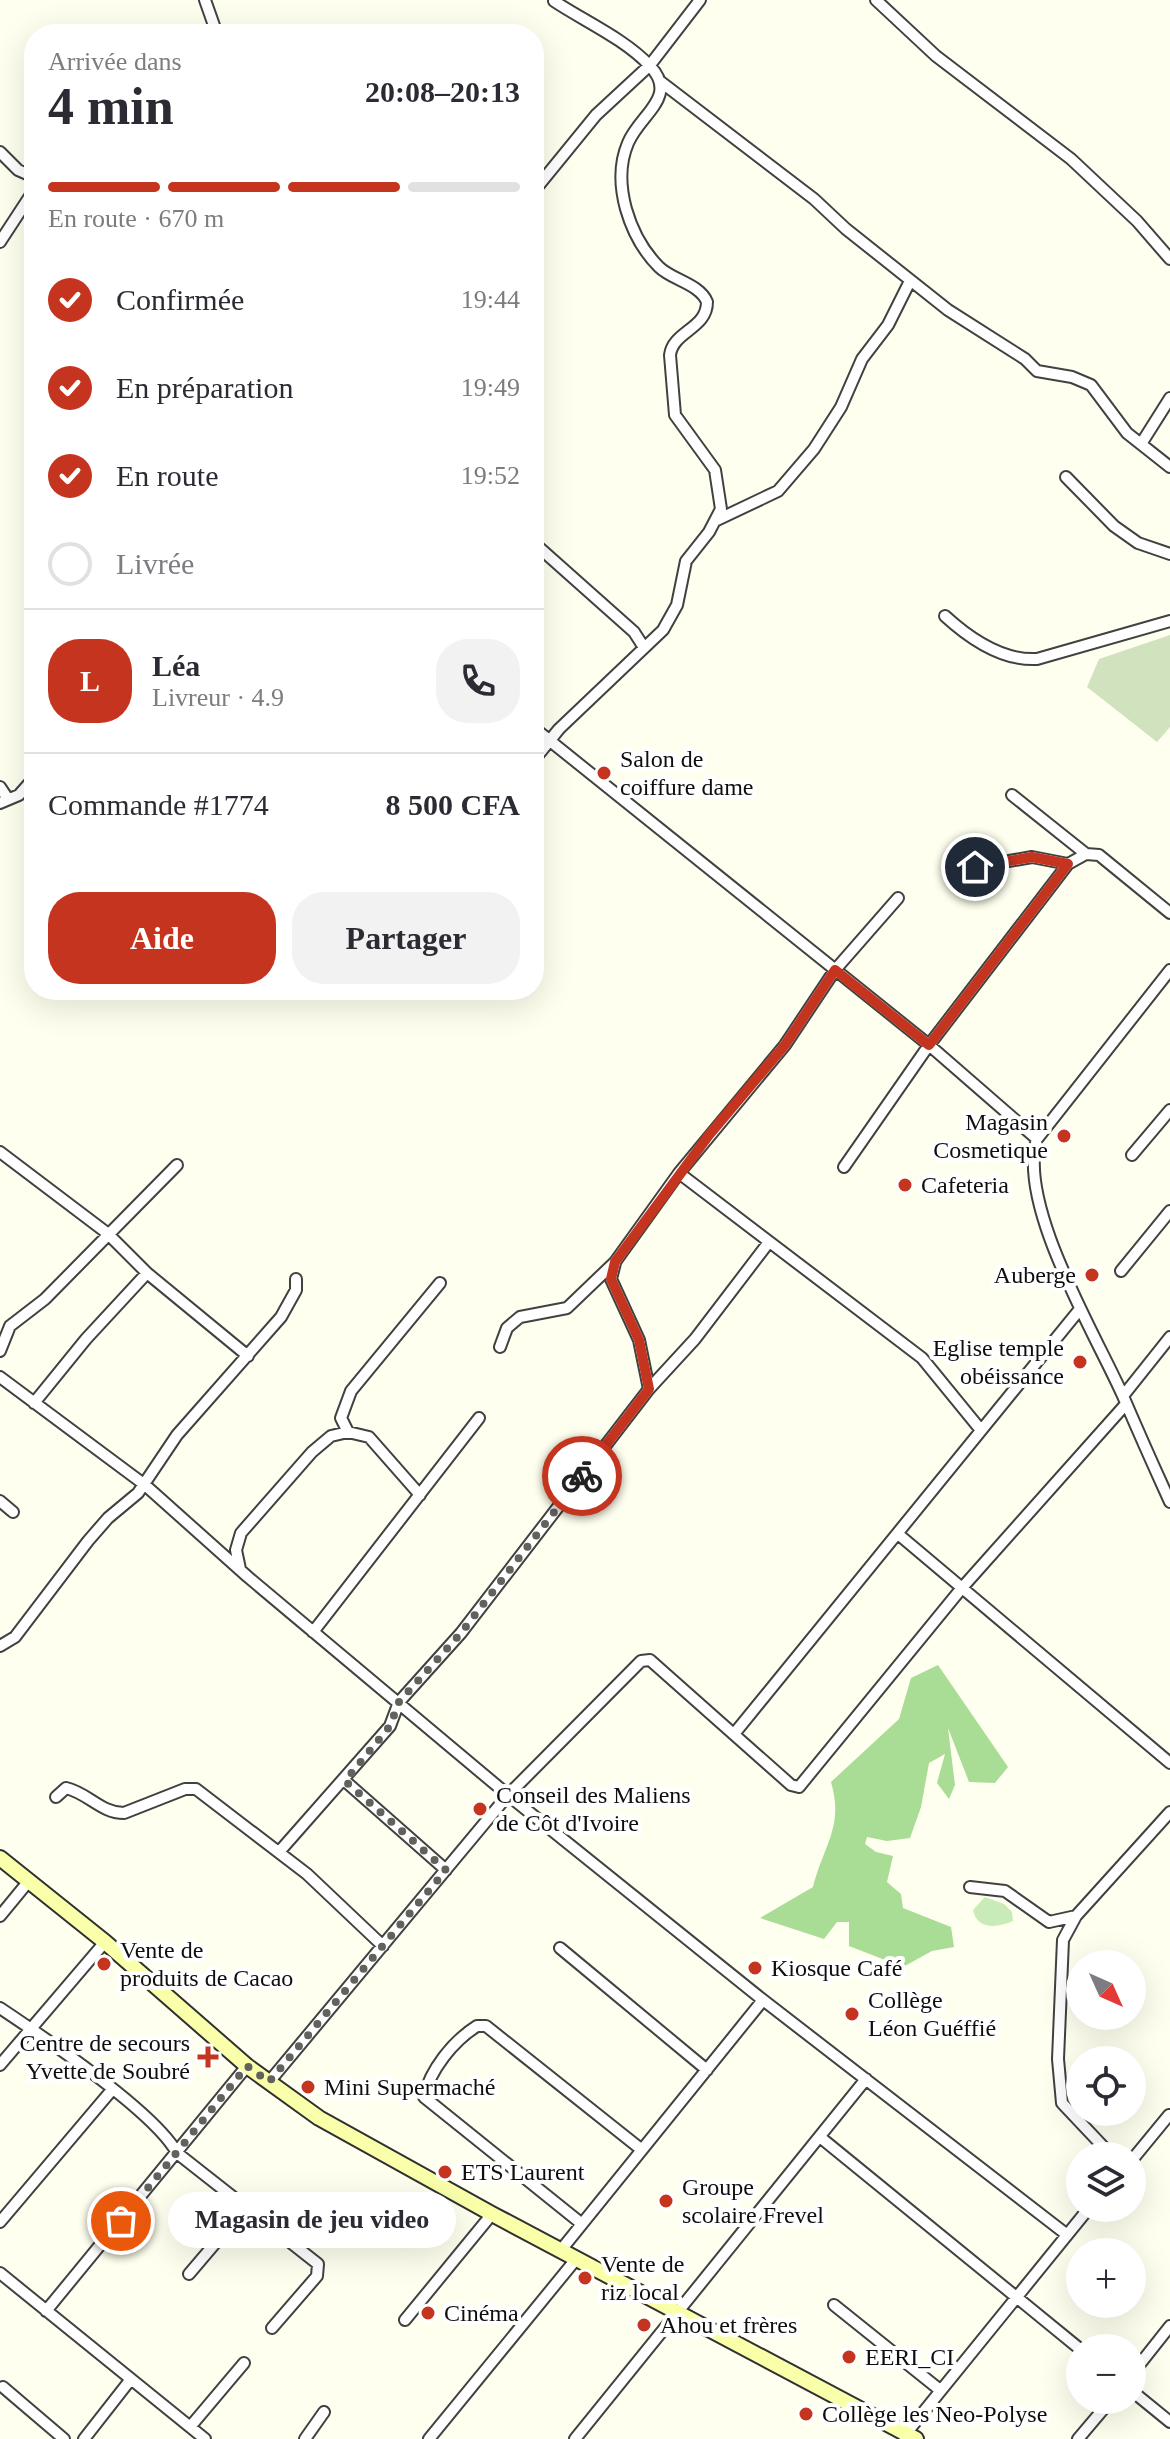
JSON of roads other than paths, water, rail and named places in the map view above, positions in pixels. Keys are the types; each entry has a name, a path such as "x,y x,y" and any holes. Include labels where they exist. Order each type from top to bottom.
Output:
{"main road":[{"path":"0,1858 105,1942 247,2066 352,2138 679,2311 908,2437"}],"street":[{"path":"205,0 213,24"},
{"path":"544,179 596,115 650,65 700,0"},
{"path":"876,0 936,56 1031,132 1071,159 1170,259"},
{"path":"554,1 650,65 661,82 814,199 910,281 1037,371 1072,377 1091,385 1127,433 1170,467"},
{"path":"544,748 671,619 686,561 717,520 721,497 715,470 677,422 670,355 672,346 703,318 707,302 695,289 660,267 639,242 626,210 621,184 628,143 636,126 661,97 661,82"},
{"path":"0,152 24,173"},
{"path":"0,242 24,205"},
{"path":"717,520 778,491 814,449 841,407 862,359 888,325 910,281"},
{"path":"1141,444 1170,398"},
{"path":"1066,477 1114,526 1138,543 1170,554"},
{"path":"544,552 634,632 643,646"},
{"path":"945,616 971,641 986,642 1018,660 1037,659 1170,621"},
{"path":"544,736 929,1045 1037,1139"},
{"path":"0,787 4,801 24,789"},
{"path":"1012,795 1086,854"},
{"path":"844,1167 929,1045 1068,864 1086,854 1099,855 1170,913"},
{"path":"975,867 1032,857 1068,864"},
{"path":"500,1347 507,1328 520,1317 567,1308 615,1262 679,1173 785,1045 835,970 898,898"},
{"path":"1170,970 1037,1139 1032,1157 1034,1178 1050,1233 1080,1309 1170,1502"},
{"path":"1132,1155 1169,1113"},
{"path":"0,1152 107,1233 147,1273 248,1356"},
{"path":"0,1351 10,1326 45,1299 177,1165"},
{"path":"679,1173 922,1358 980,1429"},
{"path":"1121,1271 1170,1211"},
{"path":"279,1852 345,1781 390,1726 399,1702 461,1633 649,1389 695,1339 769,1242"},
{"path":"615,1262 611,1279 639,1340 649,1389"},
{"path":"34,1403 95,1329 147,1273"},
{"path":"0,1646 15,1637 108,1518 145,1485 177,1435 281,1317 296,1290 296,1279"},
{"path":"348,1432 341,1418 351,1391 440,1283"},
{"path":"734,1734 1080,1309"},
{"path":"269,2082 508,1795 646,1659 791,1785 799,1787 961,1589 1124,1400 1170,1337"},
{"path":"0,1377 81,1434 145,1485 240,1570 508,1795 763,2000 1066,2234"},
{"path":"313,1632 479,1418"},
{"path":"240,1570 236,1550 241,1533 312,1452 331,1436 348,1432 369,1437 420,1495"},
{"path":"0,1501 13,1512"},
{"path":"898,1534 1170,1763"},
{"path":"345,1781 446,1870"},
{"path":"56,1797 66,1788 76,1790 114,1813 124,1813 185,1789 196,1789 279,1852 383,1946"},
{"path":"1099,2142 1062,2103 1058,2059 1063,1940 1076,1916 1170,1812"},
{"path":"0,1916 28,1882"},
{"path":"970,1887 1005,1891 1049,1922 1076,1916"},
{"path":"0,2065 105,1942"},
{"path":"560,1948 707,2070"},
{"path":"561,2250 763,2000"},
{"path":"0,2008 31,2028 111,2091 161,2132 177,2153 318,2264 320,2270 272,2328"},
{"path":"582,2224 424,2097 427,2082 453,2046 477,2026 486,2026 642,2150"},
{"path":"46,2311 247,2066"},
{"path":"575,2439 866,2079"},
{"path":"0,2222 111,2091"},
{"path":"1146,2143 1169,2115"},
{"path":"820,2137 1066,2338"},
{"path":"189,2274 246,2207"},
{"path":"405,2320 492,2214"},
{"path":"908,2437 940,2390 1077,2222"},
{"path":"429,2439 577,2258"},
{"path":"0,2273 205,2439"},
{"path":"834,2305 940,2390"},
{"path":"1146,2356 1170,2326"},
{"path":"190,2427 244,2363"},
{"path":"84,2439 131,2379"},
{"path":"3,2387 64,2439"},
{"path":"1146,2402 1170,2422"},
{"path":"305,2439 324,2412"},
{"path":"1078,2439 1099,2414"}],"place":[{"name":"Salon de coiffure dame","path":"604,773"},
{"name":"Magasin Cosmetique","path":"1064,1136"},
{"name":"Cafeteria","path":"905,1185"},
{"name":"Auberge","path":"1092,1275"},
{"name":"Eglise temple obéissance","path":"1080,1362"},
{"name":"Conseil des Maliens de Côt d'Ivoire","path":"480,1809"},
{"name":"Vente de produits de Cacao","path":"104,1964"},
{"name":"Kiosque Café","path":"755,1968"},
{"name":"Collège Léon Guéffié","path":"852,2014"},
{"name":"Centre de secours Yvette de Soubré","path":"208,2057"},
{"name":"Mini Supermaché","path":"308,2087"},
{"name":"ETS Laurent","path":"445,2172"},
{"name":"Groupe scolaire Frevel","path":"666,2201"},
{"name":"Magasin de jeu video","path":"121,2221"},
{"name":"Vente de riz local","path":"585,2278"},
{"name":"Cinéma","path":"428,2313"},
{"name":"Ahou et frères","path":"644,2325"},
{"name":"EERI_CI","path":"849,2357"},
{"name":"Collège les Neo-Polyse","path":"806,2414"}]}
